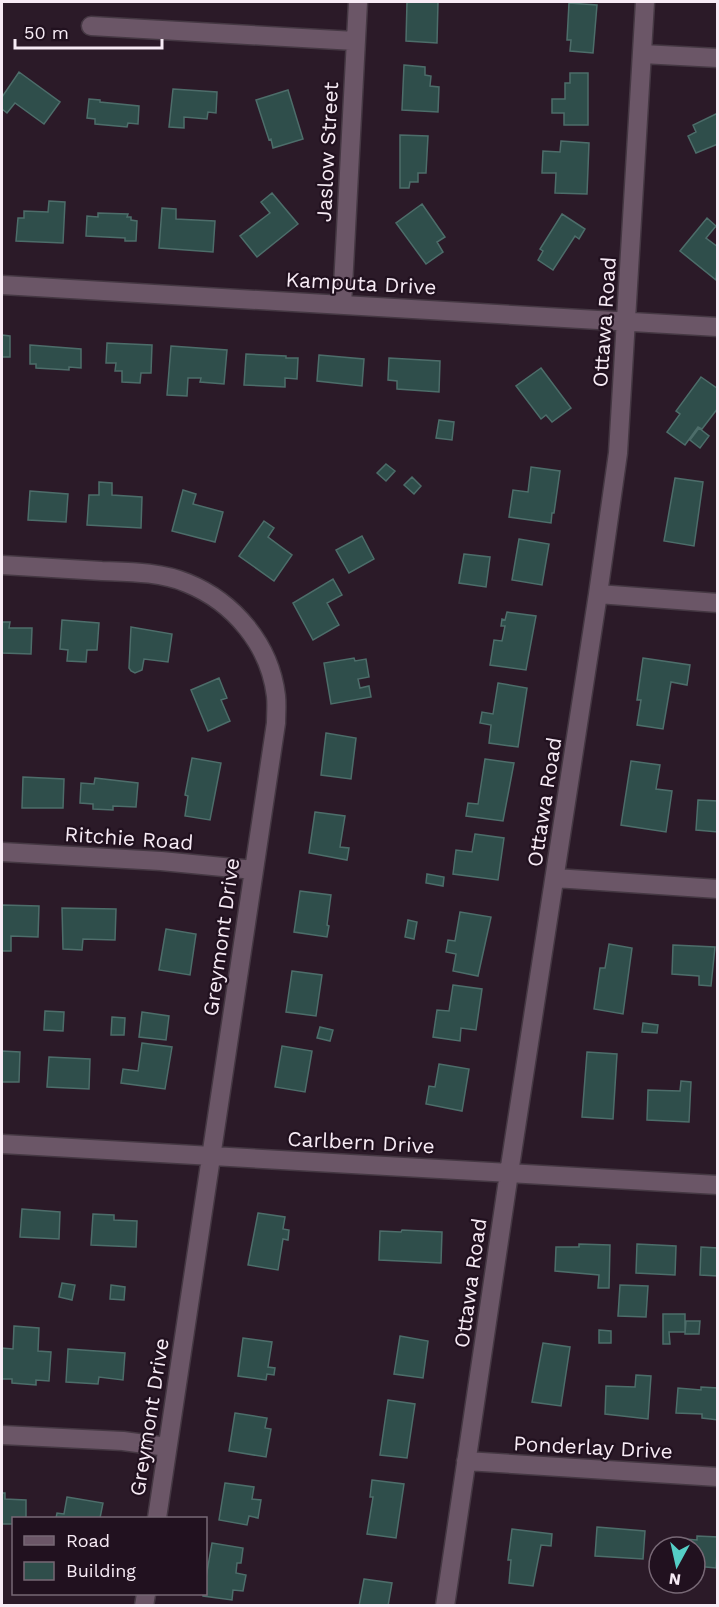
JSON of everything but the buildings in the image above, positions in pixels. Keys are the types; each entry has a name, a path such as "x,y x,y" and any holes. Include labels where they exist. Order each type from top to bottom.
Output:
{"street":[{"name":"Jaslow Street","path":"342,305 358,2"},
{"name":"Ottawa Road","path":"446,1605 618,453 645,2"},
{"path":"91,26 355,41"},
{"path":"642,54 717,58"},
{"name":"Kamputa Drive","path":"2,285 717,327"},
{"name":"Greymont Drive","path":"2,565 156,574 186,582 214,596 240,618 261,647 272,676 276,697 276,723 157,1517"},
{"path":"598,594 717,603"},
{"name":"Ritchie Road","path":"2,852 161,861 254,870"},
{"path":"555,878 717,889"},
{"name":"Carlbern Drive","path":"2,1144 717,1185"},
{"path":"2,1435 123,1441 167,1447"},
{"name":"Ponderlay Drive","path":"466,1461 717,1477"}]}
